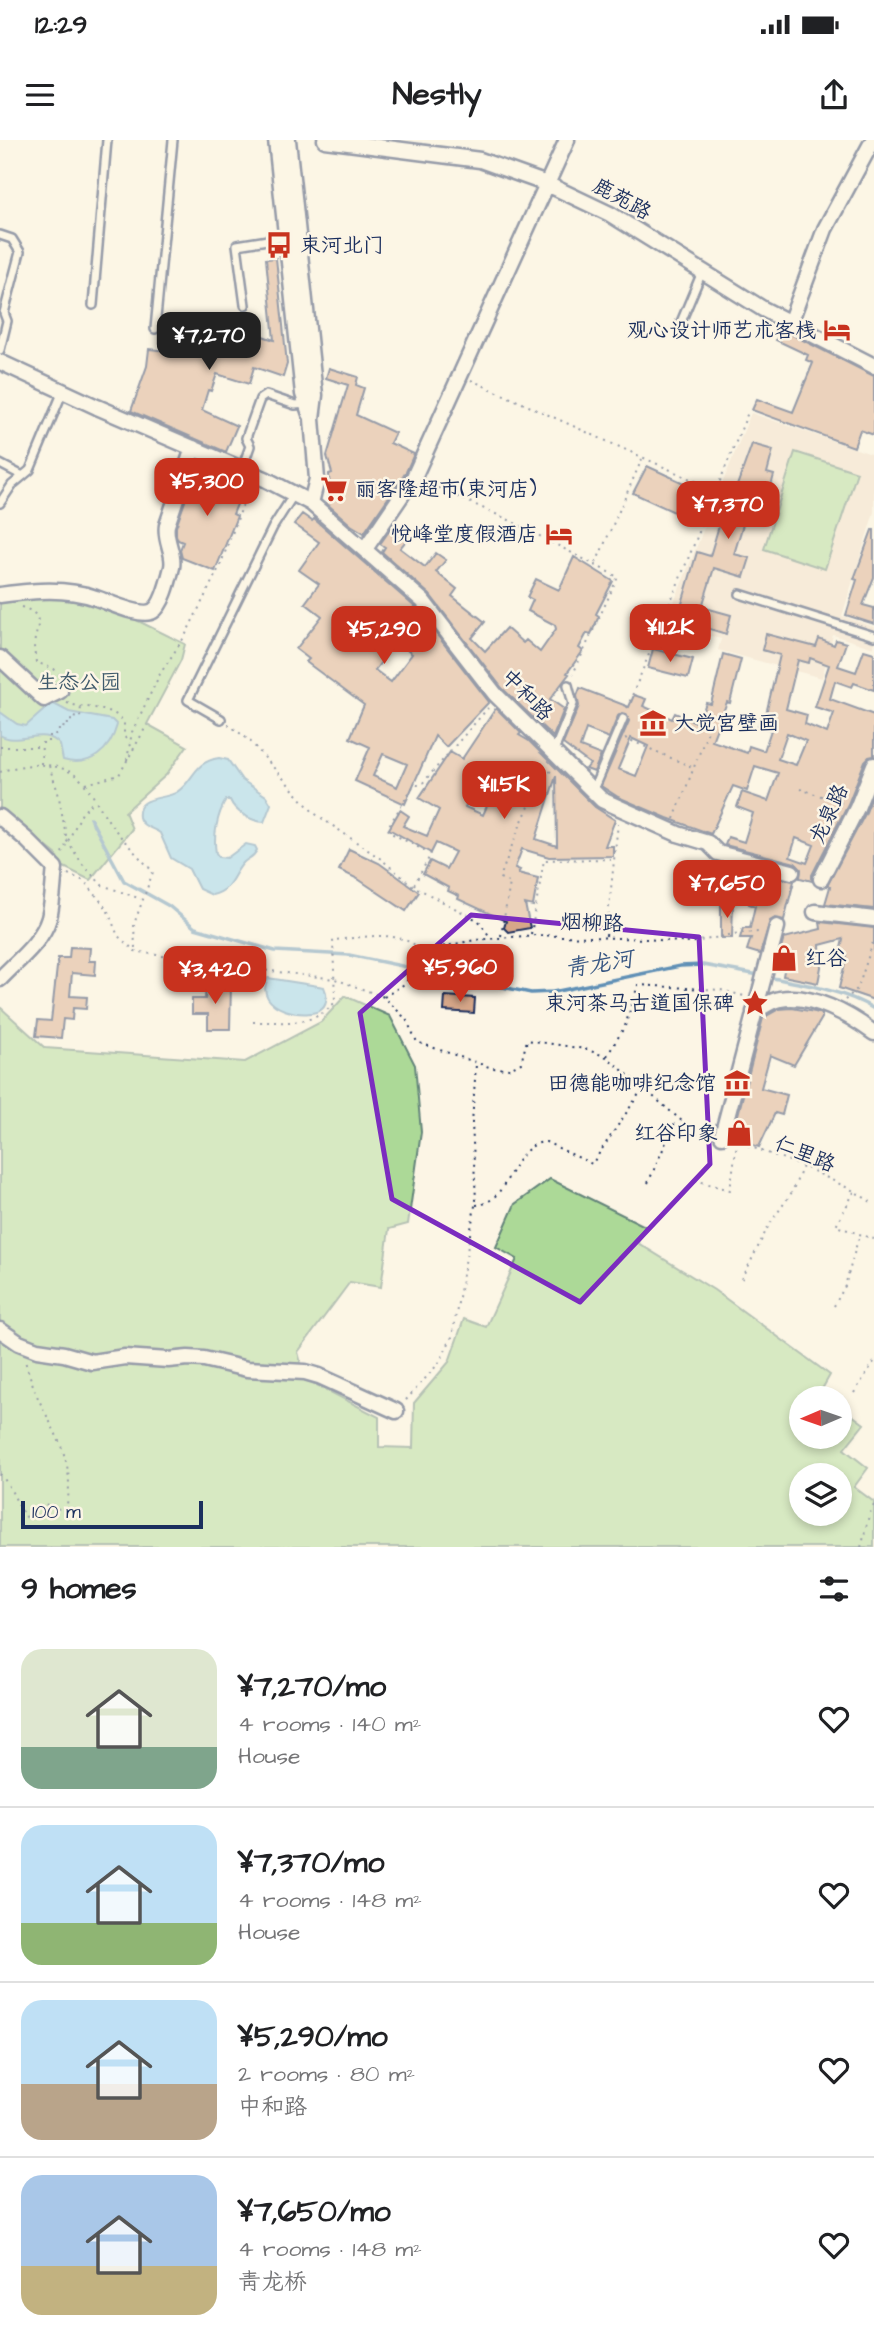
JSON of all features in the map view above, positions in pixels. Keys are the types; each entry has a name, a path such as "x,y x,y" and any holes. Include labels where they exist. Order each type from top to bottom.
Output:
{"street":[{"path":"276,140 303,394 312,419"},
{"path":"288,140 315,395 312,419 317,479 311,503"},
{"name":"鹿苑路","path":"325,140 480,160 547,184 610,214 764,309 874,366"},
{"path":"365,549 414,477 568,140"},
{"path":"790,323 825,229 873,140"},
{"name":"中和路","path":"0,362 248,472 311,503 423,601 498,697 602,800 670,830 708,843 719,853 792,872"},
{"path":"0,596 63,590 80,592 142,614 154,610 159,604 173,565 166,538 167,525 193,448"},
{"path":"0,658 44,699 60,691"},
{"name":"龙泉路","path":"821,879 857,808 874,765"},
{"path":"0,817 55,868 48,918 43,931 0,979"},
{"path":"815,912 874,919"},
{"path":"722,1136 776,931"},
{"path":"756,1006 779,999 813,1002 839,1011 874,1033"},
{"path":"0,1330 19,1343 37,1350 92,1362 125,1357 196,1359 247,1368 305,1373 319,1376 396,1411"}],"lane":[{"path":"93,305 107,140"},
{"path":"155,329 173,140"},
{"path":"0,235 12,239 20,252 4,313 7,321 0,349"},
{"path":"245,305 237,245 287,237"},
{"path":"681,322 703,271"},
{"path":"0,503 12,485 30,470 63,391"},
{"path":"248,472 250,446 246,438 260,399 266,395 295,405 307,404"},
{"path":"0,464 23,476"},
{"path":"221,719 188,700 273,527 294,494"},
{"path":"740,594 874,636"},
{"path":"557,755 573,704 568,685"},
{"path":"592,791 623,719"}],"path":[{"path":"461,375 716,490"},
{"path":"623,719 749,410"},
{"path":"595,564 643,458"},
{"path":"127,760 132,732 160,674 185,636 220,566 248,472"},
{"path":"414,477 509,520 618,577 568,685"},
{"path":"12,607 30,609 37,617 39,625 34,643 36,662 54,669 62,677 63,687 60,691 67,703 106,709 117,715 124,722 125,741 130,744"},
{"path":"413,886 431,854 389,832 388,827 414,785 421,785 498,697"},
{"path":"41,765 42,743 48,743 48,736 55,736 56,730 64,730 64,724 71,724 71,718 80,718 81,706"},
{"path":"221,719 249,740 314,813 381,859 413,886 479,921 491,937"},
{"path":"85,784 119,775 147,724"},
{"path":"670,830 708,731"},
{"path":"618,735 694,768"},
{"path":"0,747 42,747"},
{"path":"501,937 510,883 500,878 524,815 557,755"},
{"path":"0,772 15,766 41,765 75,775 85,784 115,829 153,873 134,924 135,951"},
{"path":"49,766 58,792 67,841 84,866 102,885 142,899"},
{"path":"800,789 857,808"},
{"path":"94,801 82,813 55,868 84,881 107,909 118,936 135,951 190,961 335,977 384,997 406,1019 417,1042 476,1063 510,1069 522,1063 527,1040 585,1049 607,1057 625,1026 638,985 721,990 744,996 756,1006"},
{"path":"606,937 617,829 622,809"},
{"path":"530,935 544,860 614,859"},
{"name":"烟柳路","path":"421,951 491,937 606,937 690,943 739,933 776,931"},
{"path":"253,1022 312,1020 322,1016 335,1002 333,940 390,935 405,939 421,951 406,983 384,997"},
{"path":"844,1001 858,988 874,939"},
{"name":"仁里路","path":"607,1057 697,1134 722,1136 803,1166 874,1204"},
{"path":"396,1411 439,1363 452,1337 475,1205 472,1123 476,1063"},
{"path":"475,1205 489,1202 513,1172 526,1149 538,1142 546,1142 592,1164 644,1087"},
{"path":"648,1183 677,1119"},
{"path":"695,1180 730,1190 737,1142"},
{"path":"742,1279 769,1225 792,1192 803,1166"},
{"path":"854,1191 836,1226 874,1239"},
{"path":"834,1306 845,1286 859,1236"},
{"path":"0,1474 13,1490 23,1514 28,1519 37,1517 48,1503 60,1510 66,1508 67,1472 62,1446 38,1397 19,1343"},
{"path":"854,1393 874,1362"},
{"path":"861,1547 865,1524 874,1505"}],"highlighted area":[{"path":"471,915 699,937 710,1164 580,1302 392,1199 360,1013"}],"shaded area":[{"path":"751,413 874,455 874,512 842,616 874,627 874,648 833,635 822,678 718,650 721,639 666,622"}],"green space":[{"path":"795,452 857,472 825,569 764,549"},
{"name":"生态公园","path":"50,597 112,608 185,644 181,660 147,724 187,746 166,775 125,812 132,829 90,880 58,864 57,855 0,810 0,603"},
{"path":"345,996 390,1016 415,1065 421,1132 408,1224 389,1229 381,1287 350,1282 298,1352 305,1379 379,1417 379,1447 413,1448 414,1403 449,1362 464,1319 486,1327 517,1259 496,1247 515,1204 550,1179 645,1226 638,1243 714,1290 830,1375 824,1386 789,1386 789,1449 844,1449 868,1468 854,1487 874,1502 874,1547 0,1547 0,1007 45,1048 245,1062 321,1022"},
{"path":"852,1415 864,1424 852,1439"}],"water":[{"path":"52,703 69,712 112,720 117,725 104,750 90,759 73,762 63,760 60,745 54,739 39,736 15,739 0,735 0,712 17,724 26,726"},
{"path":"219,758 228,760 242,780 266,796 271,804 264,822 244,815 230,800 226,800 216,826 216,853 219,857 227,858 246,844 255,846 257,850 244,862 224,890 212,895 199,889 189,869 171,858 160,833 140,820 139,810 152,799 177,792 199,767"},
{"path":"268,978 324,987 325,1004 316,1012 295,1013 284,1010 268,998 265,989"}],"building":[{"path":"276,258 287,364 283,377 254,367 249,384 217,374 211,391 208,390 202,410 237,426 226,452 131,411 147,366 149,349 178,352 179,345 195,347 199,317 217,320 274,340 266,259"},
{"path":"781,329 874,376 874,435 860,430 854,447 752,410 757,399 793,412 813,363 806,360 808,355 776,340"},
{"path":"329,368 358,377 356,385 364,388 356,415 395,433 390,443 414,454 406,472 364,533 326,503 330,496 329,474 332,473 327,456 348,385 326,378"},
{"path":"752,444 773,450 767,473 774,475 767,500 752,495 734,554 750,558 744,577 714,568 702,607 731,615 726,634 697,625 698,619 679,614 697,552 710,556 729,492 734,494"},
{"path":"198,464 238,480 231,499 238,502 233,514 237,516 215,571 182,558 180,550 183,542 178,540 176,535 176,527"},
{"path":"647,466 696,491 693,499 706,505 698,523 633,493"},
{"path":"302,514 312,521 314,519 416,608 489,702 446,747 435,736 405,804 355,781 370,747 350,738 364,705 306,662 309,659 296,649 322,616 305,603 319,584 299,570 319,542 294,524","holes":["381,623 413,646 408,651 412,654 391,682 375,670 387,654 369,640","383,754 407,764 397,787 373,776"]},
{"path":"394,524 410,536 400,548 425,567 436,553 446,560 436,572 457,589 452,596 485,622 472,638 485,651 506,628 523,643 526,640 540,652 556,629 555,625 528,611 533,600 527,597 536,579 559,590 574,557 613,581 596,614 599,616 591,634 587,633 579,648 583,651 550,699 564,709 553,737 502,688 430,595 382,552 385,547 380,544"},
{"path":"872,530 874,577 863,605 874,608 874,624 846,615 857,580 854,579"},
{"path":"766,634 816,647 819,639 834,645 836,640 846,643 838,666 856,672 864,650 874,653 874,690 854,683 852,687 835,681 830,699 874,715 874,756 865,761 848,804 812,875 812,881 800,878 801,869 795,863 725,845 728,837 744,842 753,813 737,807 742,792 768,801 778,773 755,766 747,791 733,786 711,834 618,797 601,786 629,721 626,714 618,716 609,738 586,729 580,747 601,755 594,772 586,769 590,764 563,744 579,706 577,696 580,688 629,707 634,695 646,699 643,706 672,719 675,713 698,723 706,703 711,704 723,654 741,659 730,703 727,702 712,741 747,753 749,746 764,751 771,730 758,726 761,717 765,718 780,655 762,650","holes":["810,658 829,665 815,707 834,713 827,733 805,724 807,715 786,709 798,660 809,663","787,733 806,741 796,765 778,759","631,738 648,746 636,776 618,769","796,838 814,845 807,863 790,857"]},
{"path":"653,649 693,659 688,678 648,668"},
{"path":"496,708 521,733 519,735 529,741 595,807 615,820 605,846 613,846 613,856 549,857 522,849 515,868 520,870 518,873 538,878 533,906 525,904 530,928 508,932 504,928 506,921 458,899 459,896 448,891 449,888 423,874 430,861 446,869 455,852 436,843 431,853 389,829 400,810 409,816 403,826 427,836 439,810 419,798 450,752 462,759","holes":["556,776 557,846 536,839","476,786 491,797 483,815 465,807"]},
{"path":"874,791 874,909 825,904 830,887 827,886 866,812"},
{"path":"349,849 379,863 419,892 406,911 358,879 339,870"},
{"path":"721,864 794,881 784,920 775,918 770,921 760,954 747,950 751,938 740,938 743,928 750,928 755,906 749,904 756,878 731,871 725,897 713,894"},
{"path":"721,903 733,903 732,938 721,938"},
{"path":"820,922 874,928 874,1000 839,988 847,955 840,953 843,939 820,945 821,967 818,983 783,976 785,965 777,963 784,938 821,929"},
{"path":"70,947 90,948 89,961 96,961 95,975 72,973 70,996 87,997 86,1009 73,1008 72,1020 63,1019 61,1038 36,1036 38,1020 51,1021 58,958 69,958"},
{"path":"206,984 231,984 230,1029 208,1029 208,1014 192,1014 192,999 205,999"},
{"path":"445,996 475,998 474,1013 444,1011"},
{"path":"792,1008 822,1014 822,1018 794,1065 770,1055 761,1088 787,1095 782,1115 775,1113 759,1147 732,1138 763,1018 779,1009"}],"waterway":[{"name":"青龙河","path":"90,818 124,881 169,906 195,928 275,951 349,955 531,993 553,992 680,966 703,965 759,975"},
{"name":"青龙河","path":"767,977 837,993 874,1009"}],"place":[{"name":"束河北门","path":"279,245"},
{"name":"观心设计师艺术客栈","path":"837,330"},
{"name":"丽客隆超市(束河店)","path":"334,489"},
{"name":"悦峰堂度假酒店","path":"559,534"},
{"name":"大觉宫壁画","path":"653,723"},
{"name":"红谷","path":"784,958"},
{"name":"束河茶马古道国保碑","path":"755,1003"},
{"name":"田德能咖啡纪念馆","path":"737,1083"},
{"name":"红谷印象","path":"739,1133"}]}
